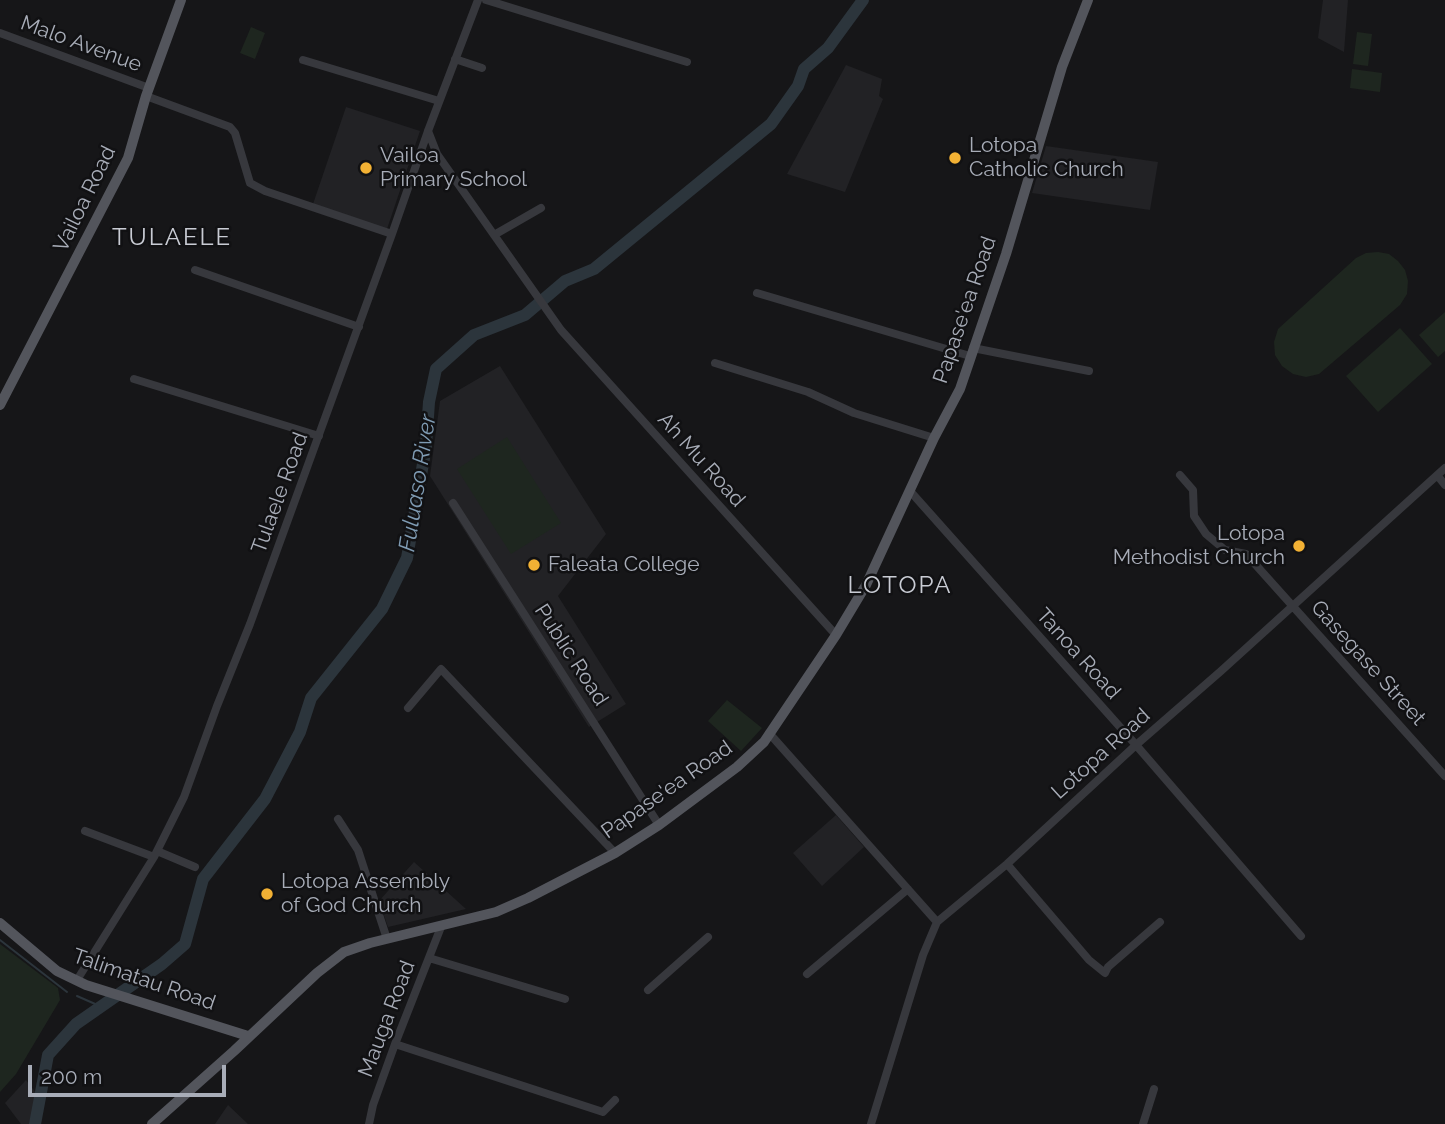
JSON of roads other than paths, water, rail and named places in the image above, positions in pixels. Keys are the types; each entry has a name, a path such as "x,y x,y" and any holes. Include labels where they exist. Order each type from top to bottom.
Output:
{"main road":[{"name":"Vailoa Road","path":"0,405 128,158 181,0"},
{"name":"Papase'ea Road","path":"152,1124 329,962 356,947 441,928 507,908 615,853 659,825 755,751 836,635 866,585 934,438 960,389 1006,254 1059,76 1088,0"},
{"name":"Talimatau Road","path":"0,923 57,971 99,989 248,1036"}],"street":[{"name":"Tulaele Road","path":"77,980 156,854 184,797 478,0"},
{"path":"486,0 687,62"},
{"name":"Malo Avenue","path":"0,33 230,127 235,133 250,183 265,191 393,234"},
{"path":"455,59 482,68"},
{"path":"303,61 439,101"},
{"path":"428,131 437,154 494,235 541,208"},
{"name":"Ah Mu Road","path":"494,235 542,306 836,635"},
{"path":"195,270 359,327"},
{"path":"757,293 971,352 1089,371"},
{"path":"715,363 808,392 854,413 934,438"},
{"path":"134,379 319,436"},
{"name":"Lotopa Road","path":"871,1124 923,955 937,922 1007,864 1445,468"},
{"path":"1180,475 1193,490 1194,516 1206,534 1225,550 1246,554 1293,606"},
{"path":"1437,475 1445,485"},
{"name":"Tanoa Road","path":"910,491 1136,745 1301,936"},
{"name":"Public Road","path":"453,503 659,825"},
{"name":"Gasegase Street","path":"1293,606 1445,776"},
{"path":"408,708 441,669 615,853"},
{"path":"769,733 937,922"},
{"path":"338,819 358,850 387,939"},
{"path":"85,831 195,867"},
{"path":"1007,864 1089,960 1105,973 1108,967 1160,922"},
{"path":"807,974 908,889"},
{"name":"Mauga Road","path":"369,1124 395,1044 441,928"},
{"path":"648,990 708,937"},
{"path":"429,958 565,999"},
{"path":"395,1044 603,1112 615,1100"},
{"path":"1143,1124 1154,1089"}],"waterway":[{"name":"Fuluaso River","path":"35,1124 48,1055 76,1024 162,964 185,944 203,879 265,799 300,732 311,698 382,609 407,558 436,369 474,335 525,315 565,281 594,269 771,124 798,86 804,69 828,48 863,0"},
{"path":"0,940 67,992"},
{"path":"77,996 102,1007"}],"place":[{"name":"Lotopa Catholic Church","path":"955,158"},
{"name":"Vailoa Primary School","path":"366,168"},
{"name":"Lotopa Methodist Church","path":"1299,546"},
{"name":"Faleata College","path":"534,565"},
{"name":"Lotopa Assembly of God Church","path":"267,894"}],"district":[{"name":"TULAELE","path":"172,238"},
{"name":"LOTOPA","path":"900,586"}]}
